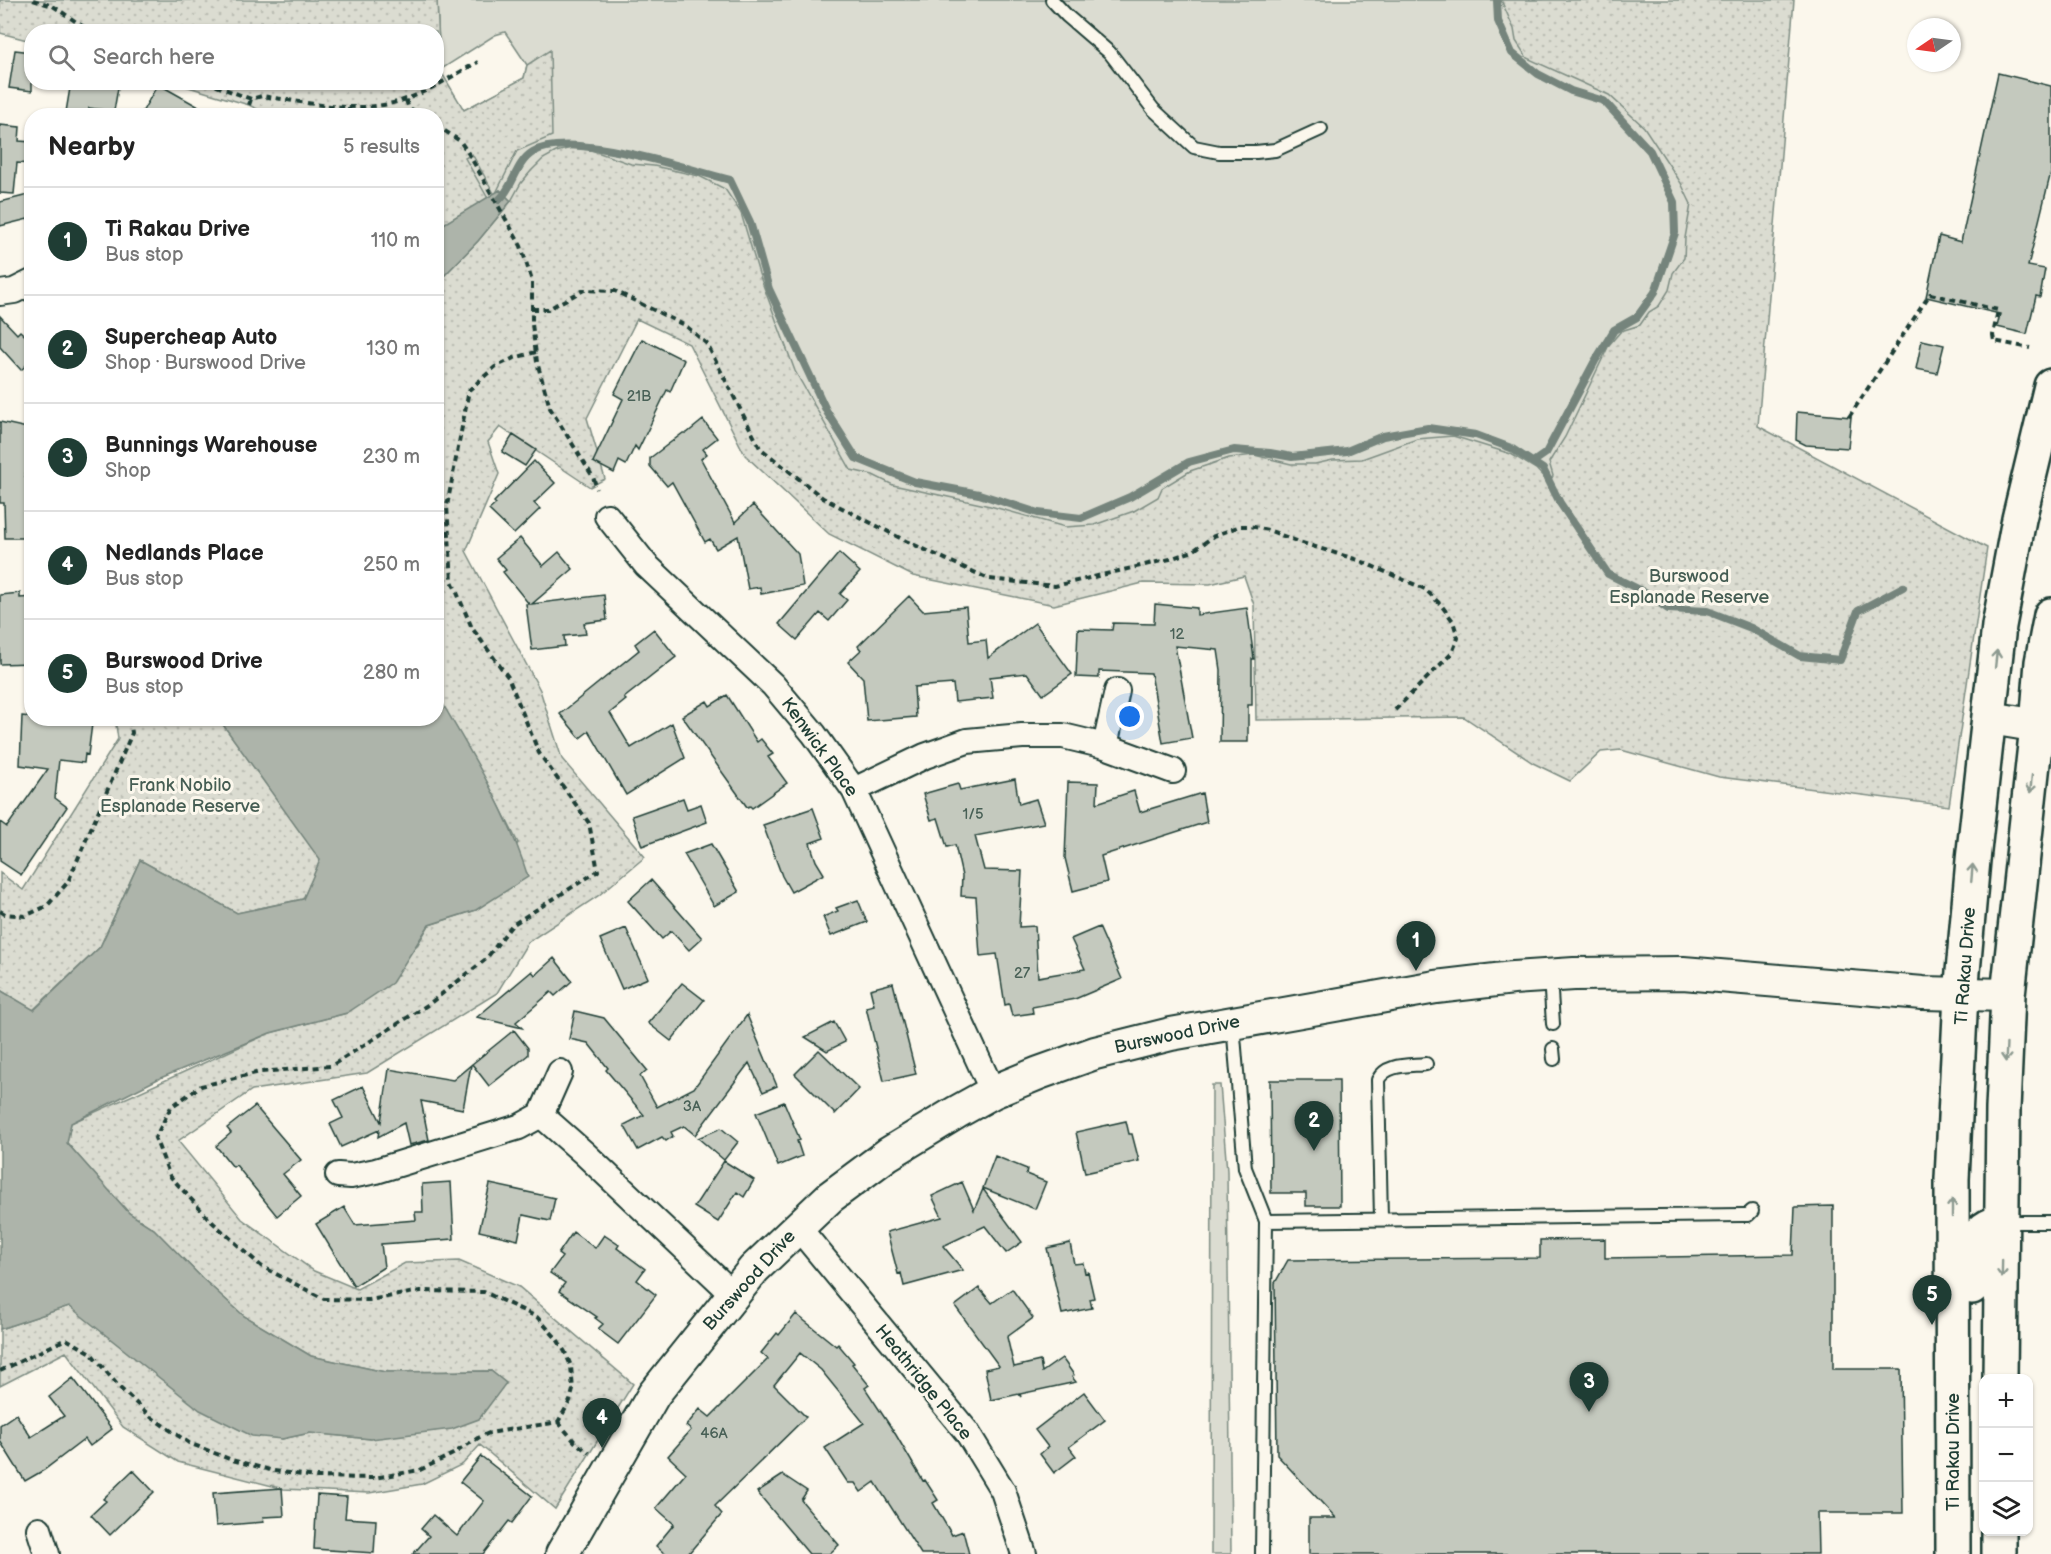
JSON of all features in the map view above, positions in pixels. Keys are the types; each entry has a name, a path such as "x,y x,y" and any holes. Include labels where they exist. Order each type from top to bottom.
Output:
{"main road":[{"name":"Ti Rakau Drive","path":"1953,1554 1952,1179 1962,994 1973,860 1999,626 2019,519 2051,386"},
{"path":"2001,1374 2003,1109 2008,995 2044,727 2042,662 2051,615"},
{"path":"1953,1350 1972,1316 1973,1251 1976,1239 1984,1228 2002,1222"},
{"path":"2000,1536 2000,1554"}],"street":[{"path":"0,293 14,291 24,286"},
{"name":"Kenwick Place","path":"608,516 646,565 773,685 814,734 854,790 993,1092"},
{"path":"1105,746 1117,691"},
{"path":"1990,718 2044,727"},
{"path":"854,790 925,756 967,741 1022,736 1063,736 1105,746 1173,771"},
{"name":"Burswood Drive","path":"562,1554 654,1394 754,1269 830,1197 888,1154 993,1092 1039,1073 1095,1053 1151,1038 1233,1022 1476,981 1550,975 1633,972 1716,974 1962,994 2008,995"},
{"path":"338,1175 351,1176 376,1171 519,1127 541,1115 560,1072"},
{"path":"541,1115 733,1294"},
{"name":"Heathridge Place","path":"797,1226 967,1432 1003,1491 1024,1554"},
{"path":"39,1528 46,1554"}],"lane":[{"path":"1052,0 1110,53 1153,109 1194,147 1219,152 1275,150 1321,129"},
{"path":"1550,975 1553,1024"},
{"path":"1233,1022 1245,1168 1266,1221 1262,1554"},
{"path":"1381,1219 1378,1080 1381,1074 1389,1069 1426,1064"},
{"path":"1266,1221 1748,1215 1752,1211"},
{"path":"2002,1222 2051,1222"}],"path":[{"path":"33,0 53,6 79,24"},
{"path":"444,81 478,62"},
{"path":"227,90 251,99 262,96 349,107 406,100 427,90"},
{"path":"249,105 251,99"},
{"path":"406,100 410,108"},
{"path":"444,130 460,141 516,236 530,271 536,352 550,408 593,477 597,489"},
{"path":"532,309 548,309 584,290 615,291 686,326 707,344 760,448 823,498 906,541 990,579 1055,586 1164,561 1193,550 1214,536 1240,526 1268,530 1358,560 1425,589 1453,621 1458,638 1452,653 1392,713"},
{"path":"1848,417 1930,294 1998,310 1994,341 2030,348"},
{"path":"536,352 514,358 495,367 469,390 447,506 453,581 472,628 508,677 539,753 589,824 598,871 513,925 486,959 429,1004 332,1066 260,1072 201,1086 171,1107 155,1138 170,1176 210,1220 261,1266 324,1299 369,1300 421,1291 484,1292 537,1317 557,1339 566,1352 571,1366 573,1390 570,1401 558,1422"},
{"path":"0,911 5,914 25,916 47,906 68,882 132,733 131,726"},
{"path":"0,1371 66,1339 90,1352 119,1387 151,1417 189,1443 243,1463 273,1471 316,1476 374,1478 420,1470 489,1433 558,1422"},
{"path":"558,1422 590,1455"}],"green space":[{"path":"0,0 437,0 438,24 24,24 24,39 0,33"},
{"path":"437,0 1543,0 1742,103 1628,516 1347,509 914,538 719,354 511,201 500,190 465,212 464,110 524,78 527,65 505,32 495,35 444,67 444,24 438,24"},
{"name":"Burswood Esplanade Reserve","path":"1501,0 1794,0 1758,426 1987,548 1949,806 1719,777 1621,750 1601,752 1570,781 1533,763 1464,717 1256,720 1254,605 1244,576 1210,584 1143,583 1054,605 913,576 829,534 745,455 689,344 637,319 587,418 605,479 590,487 500,427 488,442 499,474 466,551 540,690 562,759 645,857 598,896 528,942 497,993 367,1073 252,1090 178,1141 242,1219 314,1271 357,1289 405,1263 459,1261 519,1287 633,1384 555,1509 480,1445 463,1464 422,1484 369,1493 284,1489 178,1462 123,1427 66,1352 0,1386 0,1329 69,1306 282,1439 310,1433 371,1439 506,1384 491,1371 385,1372 311,1356 244,1316 203,1279 154,1229 129,1213 67,1143 71,1123 270,1033 347,1013 418,944 429,925 476,910 518,843 444,706 444,276 478,241 511,201 521,183 543,159 571,148 591,150 631,164 654,166 699,176 725,189 741,213 759,274 795,371 851,470 873,475 893,485 990,506 1065,527 1094,525 1134,511 1158,497 1162,488 1190,471 1229,458 1254,455 1291,464 1315,464 1333,460 1362,459 1417,439 1453,436 1511,454 1536,469 1549,483 1553,476 1549,462 1565,437 1609,345 1621,331 1640,325 1649,312 1659,306 1669,290 1673,273 1684,258 1691,204 1681,183 1644,127 1609,95 1527,58 1516,41 1514,29"},
{"path":"550,50 552,136 517,151 495,195 472,154 465,158 490,202 444,224 444,108 255,108 199,90 444,90 444,77 464,110 524,78 527,65"},
{"name":"Frank Nobilo Esplanade Reserve","path":"116,726 224,726 321,860 303,899 237,913 140,860 100,947 33,1010 0,990 0,873 23,890 118,739"},
{"path":"1212,1085 1220,1085 1227,1171 1231,1554 1211,1554"}],"shaded area":[{"path":"500,190 511,201 478,241 444,276 444,224"},
{"path":"444,706 499,806 528,877 476,910 429,925 392,983 347,1013 270,1033 158,1079 71,1123 67,1143 129,1213 154,1229 203,1279 244,1316 311,1356 385,1372 491,1371 506,1383 479,1419 452,1429 371,1439 310,1433 282,1439 252,1436 200,1410 69,1306 0,1329 0,990 34,1010 100,947 140,860 237,913 303,899 320,860 224,726 444,726"}],"building":[{"path":"15,50 24,51 24,90 9,88"},
{"path":"1998,73 2051,86 2051,172 2028,266 2045,269 2040,297 2036,296 2027,334 1997,327 2000,314 1926,297 1939,236 1961,242"},
{"path":"70,90 118,90 115,108 67,108"},
{"path":"155,90 169,90 201,108 144,108"},
{"path":"0,125 20,127 19,141 24,141 24,163 17,163 14,194 0,193"},
{"path":"24,196 24,220 0,226 0,202"},
{"path":"0,316 17,334 20,331 24,335 24,367 21,370 0,347"},
{"path":"642,339 684,360 670,392 667,390 638,450 635,446 626,465 619,461 614,473 593,462 623,399 614,394"},
{"path":"1922,340 1944,345 1937,373 1916,369"},
{"path":"1797,412 1851,417 1848,448 1806,445 1796,440"},
{"path":"703,420 717,438 703,449 707,454 701,459 736,524 736,521 753,505 798,554 803,586 761,594 760,587 748,589 738,536 716,549 710,539 705,542 672,482 667,486 650,466 650,458"},
{"path":"0,422 24,427 24,538 5,538 4,503 0,503"},
{"path":"513,435 536,450 525,466 502,452"},
{"path":"534,461 555,483 534,503 540,509 514,534 489,510"},
{"path":"520,538 543,566 559,552 573,569 532,604 604,595 607,620 584,623 586,634 564,636 565,646 532,650 526,604 529,604 503,572 506,570 496,558"},
{"path":"839,553 860,572 840,594 847,600 829,621 820,613 797,640 779,624"},
{"path":"20,593 20,598 24,598 24,663 0,664 0,595"},
{"path":"909,596 923,611 966,607 969,642 986,640 988,658 1035,623 1072,674 1043,695 1027,673 990,677 993,698 955,702 953,684 914,687 916,717 867,721 863,678 848,662 861,650 858,646"},
{"path":"1155,604 1197,608 1197,615 1247,608 1254,659 1252,659 1252,705 1248,705 1248,742 1220,742 1221,670 1218,650 1175,646 1192,738 1163,743 1151,673 1099,671 1099,678 1076,677 1078,629 1112,630 1113,623 1154,624"},
{"path":"654,629 676,657 624,698 626,700 610,713 631,748 672,723 685,758 626,795 589,731 580,738 560,714 639,650 635,644"},
{"path":"727,695 757,742 761,739 773,754 768,757 787,783 752,808 747,807 682,716 707,701 710,706"},
{"path":"22,716 24,716 24,726 92,726 88,755 85,754 84,763 59,760 55,798 67,807 21,875 0,861 0,822 7,827 48,769 20,765"},
{"path":"1015,779 1019,804 1036,799 1044,823 975,836 984,870 1022,871 1019,927 1035,926 1038,977 1085,969 1071,939 1099,927 1122,979 1075,999 1032,1007 1033,1013 1012,1016 1009,1004 1005,1005 997,954 980,956 976,897 961,896 962,876 955,845 947,847 938,818 931,820 923,794 958,784 960,790"},
{"path":"1068,782 1098,783 1097,803 1134,791 1140,812 1202,793 1207,822 1101,856 1107,882 1073,891 1065,858"},
{"path":"683,798 687,809 701,804 707,822 642,846 632,816"},
{"path":"813,808 824,838 810,843 816,861 824,874 791,892 782,876 763,825"},
{"path":"711,844 739,892 714,906 684,854"},
{"path":"651,880 702,938 689,950 671,931 662,939 628,901"},
{"path":"858,900 867,922 831,936 823,917 838,911 836,908"},
{"path":"626,928 648,978 622,989 600,939"},
{"path":"554,958 572,981 555,996 551,992 516,1022 522,1028 477,1017 532,971 535,975"},
{"path":"682,983 704,1000 671,1041 648,1023"},
{"path":"893,983 916,1074 884,1081 866,1007 874,1005 870,989"},
{"path":"575,1011 604,1018 647,1070 640,1076 657,1107 694,1088 747,1015 777,1086 763,1092 749,1063 695,1135 684,1126 671,1132 673,1136 666,1141 662,1137 638,1150 624,1125 644,1115 606,1070 608,1068 588,1043 569,1039"},
{"path":"834,1022 845,1042 827,1051 805,1037"},
{"path":"514,1030 528,1048 528,1055 489,1086 472,1064"},
{"path":"819,1050 859,1089 835,1114 795,1074"},
{"path":"471,1065 463,1109 421,1101 429,1140 409,1145 404,1123 378,1137 379,1130 341,1147 330,1124 343,1118 334,1100 363,1086 381,1122 389,1069 453,1080"},
{"path":"1270,1080 1339,1080 1340,1206 1306,1206 1306,1193 1271,1193"},
{"path":"784,1102 800,1140 797,1141 802,1156 778,1166 756,1113"},
{"path":"255,1106 301,1160 283,1174 301,1196 277,1216 236,1165 233,1167 216,1146 231,1133 227,1128"},
{"path":"1126,1121 1139,1161 1085,1173 1076,1132"},
{"path":"721,1128 738,1142 724,1160 698,1138"},
{"path":"995,1156 1027,1169 1026,1174 1046,1182 1035,1209 983,1188"},
{"path":"724,1161 754,1180 744,1197 737,1192 718,1222 694,1207"},
{"path":"451,1182 454,1239 381,1244 384,1267 354,1286 316,1224 344,1207 355,1225 416,1220 415,1212 423,1212 422,1184"},
{"path":"962,1182 974,1210 983,1189 1022,1242 1006,1253 985,1226 943,1246 963,1270 904,1286 901,1273 898,1274 887,1232 942,1217 932,1196"},
{"path":"490,1184 555,1198 550,1221 523,1215 518,1240 479,1231"},
{"path":"1833,1206 1833,1369 1901,1369 1903,1513 1817,1513 1818,1554 1309,1554 1309,1518 1336,1518 1277,1455 1275,1283 1288,1260 1540,1258 1540,1240 1605,1239 1605,1258 1793,1255 1795,1207"},
{"path":"573,1232 595,1248 604,1235 619,1245 617,1248 645,1269 637,1280 656,1295 618,1344 598,1329 603,1324 595,1318 597,1317 559,1291 565,1283 550,1273 562,1257 558,1254"},
{"path":"1070,1243 1074,1264 1083,1263 1085,1273 1088,1272 1094,1298 1090,1299 1092,1308 1062,1314 1047,1248"},
{"path":"979,1288 992,1303 1012,1289 1033,1318 1007,1337 1014,1367 1040,1361 1042,1372 1062,1358 1076,1382 1020,1394 1021,1397 1019,1394 991,1400 985,1369 999,1366 955,1306"},
{"path":"796,1314 836,1346 838,1344 854,1363 852,1364 869,1385 865,1388 923,1481 925,1480 938,1500 933,1503 952,1535 963,1531 969,1554 921,1554 875,1482 861,1492 855,1483 848,1483 825,1448 864,1423 821,1370 800,1353 774,1385 806,1417 715,1506 722,1514 688,1554 665,1554 656,1546 674,1524 656,1508 686,1473 668,1456 691,1430 686,1426 700,1409 710,1417 768,1359 761,1353"},
{"path":"73,1378 112,1429 90,1446 85,1439 44,1470 25,1481 0,1441 0,1425 16,1414 31,1437 64,1416 49,1397"},
{"path":"1084,1392 1105,1420 1069,1447 1076,1456 1054,1473 1040,1454 1048,1447 1035,1430"},
{"path":"481,1456 532,1496 512,1523 509,1521 483,1554 413,1554 429,1536 421,1529 433,1515 457,1536 484,1501 460,1482"},
{"path":"133,1470 154,1492 110,1535 91,1515 106,1501 103,1499"},
{"path":"783,1475 807,1491 801,1500 839,1545 829,1554 809,1554 757,1492"},
{"path":"282,1488 284,1516 263,1517 264,1522 216,1526 213,1493"},
{"path":"317,1495 347,1497 345,1518 376,1520 374,1553 314,1549"}],"waterway":[{"path":"1497,0 1498,21 1512,53 1538,74 1571,91 1604,101 1650,151 1674,202 1675,233 1655,292 1637,317 1614,330 1546,453 1533,462"},
{"path":"499,200 508,189 522,162 533,152 550,146 600,148 730,180 750,222 769,289 827,412 856,458 915,482 979,494 1038,513 1081,518 1130,497 1189,462 1234,450 1292,457 1347,451 1383,436 1428,428 1476,435 1511,448 1543,469 1560,503 1608,574 1642,591 1668,609 1707,611 1751,628 1800,656 1840,660 1858,611 1903,587"}],"place":[{"name":"Ti Rakau Drive","path":"1416,971"},
{"name":"Supercheap Auto","path":"1314,1151"},
{"name":"Burswood Drive","path":"1932,1325"},
{"name":"Bunnings Warehouse","path":"1589,1412"},
{"name":"Nedlands Place","path":"602,1448"}]}
